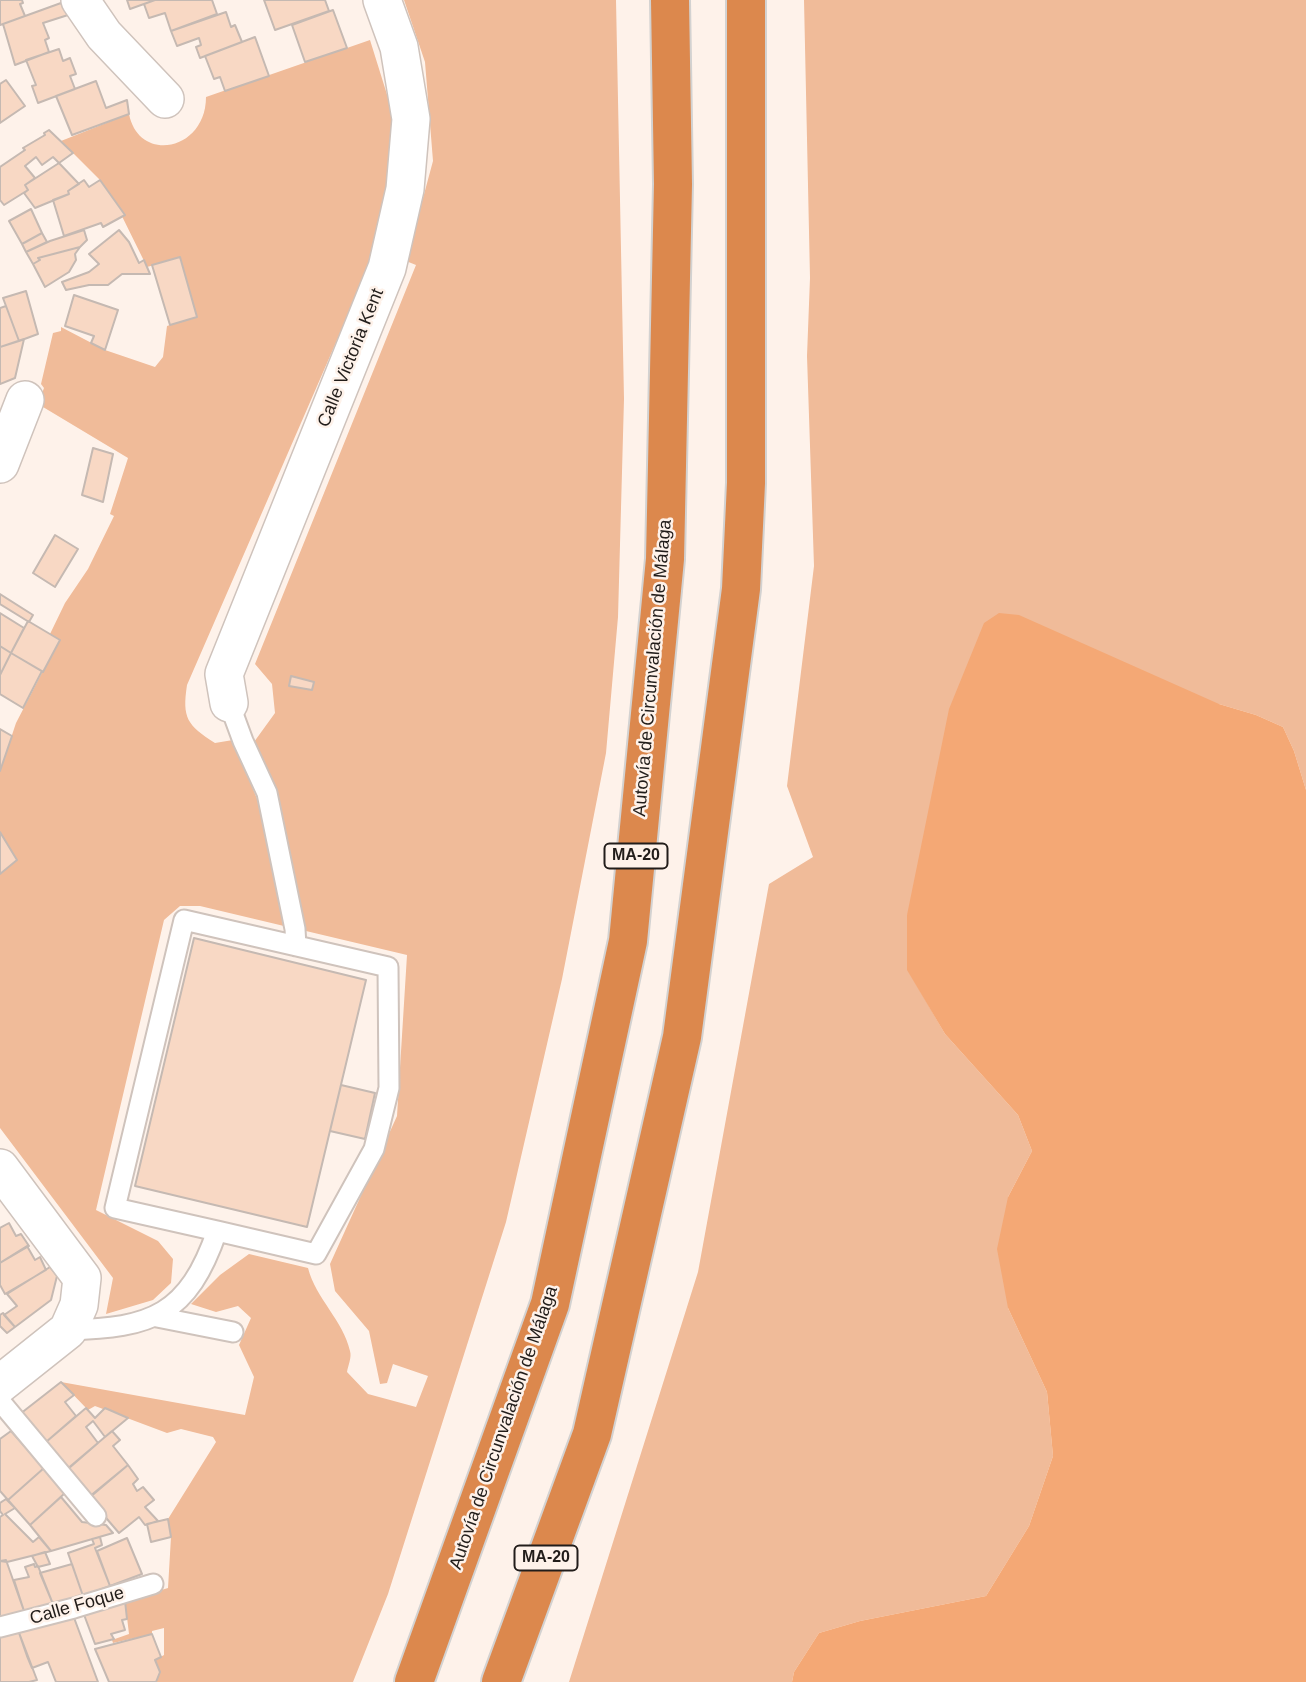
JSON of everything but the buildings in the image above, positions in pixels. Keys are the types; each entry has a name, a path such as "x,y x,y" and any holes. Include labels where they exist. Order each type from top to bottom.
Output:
{"highway":[{"name":"Autovía de Circunvalación de Málaga","path":"414,1682 551,1304 628,941 665,559 673,184 670,0"},
{"name":"MA-20","path":"501,1682 592,1434 682,1037 741,589 746,483 746,0"}],"street":[{"path":"80,0 104,34 165,99"},
{"name":"Calle Victoria Kent","path":"229,703 224,674 387,268 405,189 411,119 399,47 382,0"},
{"path":"0,464 25,400"},
{"path":"0,1168 82,1278 79,1305 68,1331 0,1384"}],"lane":[{"path":"229,703 267,793 295,929 296,946"},
{"path":"184,920 388,967 389,1088 374,1149 316,1254 217,1231 115,1208 184,920"},
{"path":"68,1331 109,1329 156,1317 182,1297 207,1260 217,1231"},
{"path":"156,1317 233,1332"},
{"path":"0,1401 96,1516"},
{"name":"Calle Foque","path":"0,1627 153,1584"}],"shaded area":[{"path":"404,0 616,0 624,399 618,617 606,753 562,979 506,1222 388,1594 353,1682 156,1682 160,1672 155,1660 164,1655 164,1628 152,1631 152,1634 113,1643 112,1640 129,1634 125,1601 168,1588 171,1537 168,1519 216,1442 213,1437 181,1429 167,1433 95,1406 88,1410 61,1382 245,1415 254,1377 239,1345 251,1318 238,1306 216,1312 191,1304 220,1275 249,1254 308,1268 317,1290 347,1340 350,1359 347,1372 368,1394 416,1407 428,1376 393,1364 387,1383 380,1384 369,1331 335,1291 330,1264 397,1116 407,955 306,931 279,798 254,742 275,713 272,684 255,664 416,265 406,261 433,161 425,62"},
{"path":"804,0 1306,0 1306,790 1294,751 1283,727 1256,715 1219,704 907,915 908,970 945,1034 1018,1115 1032,1151 1008,1197 1008,1308 1047,1392 1053,1456 1029,1526 986,1596 860,1621 819,1633 794,1672 792,1682 569,1682 698,1272 769,884 813,857 787,786 814,566 807,356 810,278"},
{"path":"370,40 394,117 396,176 381,239 187,685 185,705 189,720 198,731 215,743 233,740 262,811 284,926 200,906 180,906 164,920 96,1210 158,1241 173,1259 171,1283 153,1300 106,1314 113,1278 0,1128 0,874 17,860 0,832 0,771 16,723 59,640 50,634 65,603 88,569 114,516 110,514 128,458 38,404 44,388 41,384 53,333 61,331 61,327 105,350 155,367 163,357 167,326 196,316 180,258 147,267 113,198 100,180 61,141 129,114 135,130 145,140 158,145 171,144 184,139 195,129 203,115 206,97"},
{"path":"999,613 1019,615 1219,704 1256,715 1283,727 1294,751 1306,790 1306,1682 792,1682 794,1672 819,1633 860,1621 986,1596 1029,1526 1053,1456 1047,1392 1008,1308 997,1249 1008,1197 1032,1151 1018,1115 945,1034 907,970 907,915 949,709 984,623"}]}
